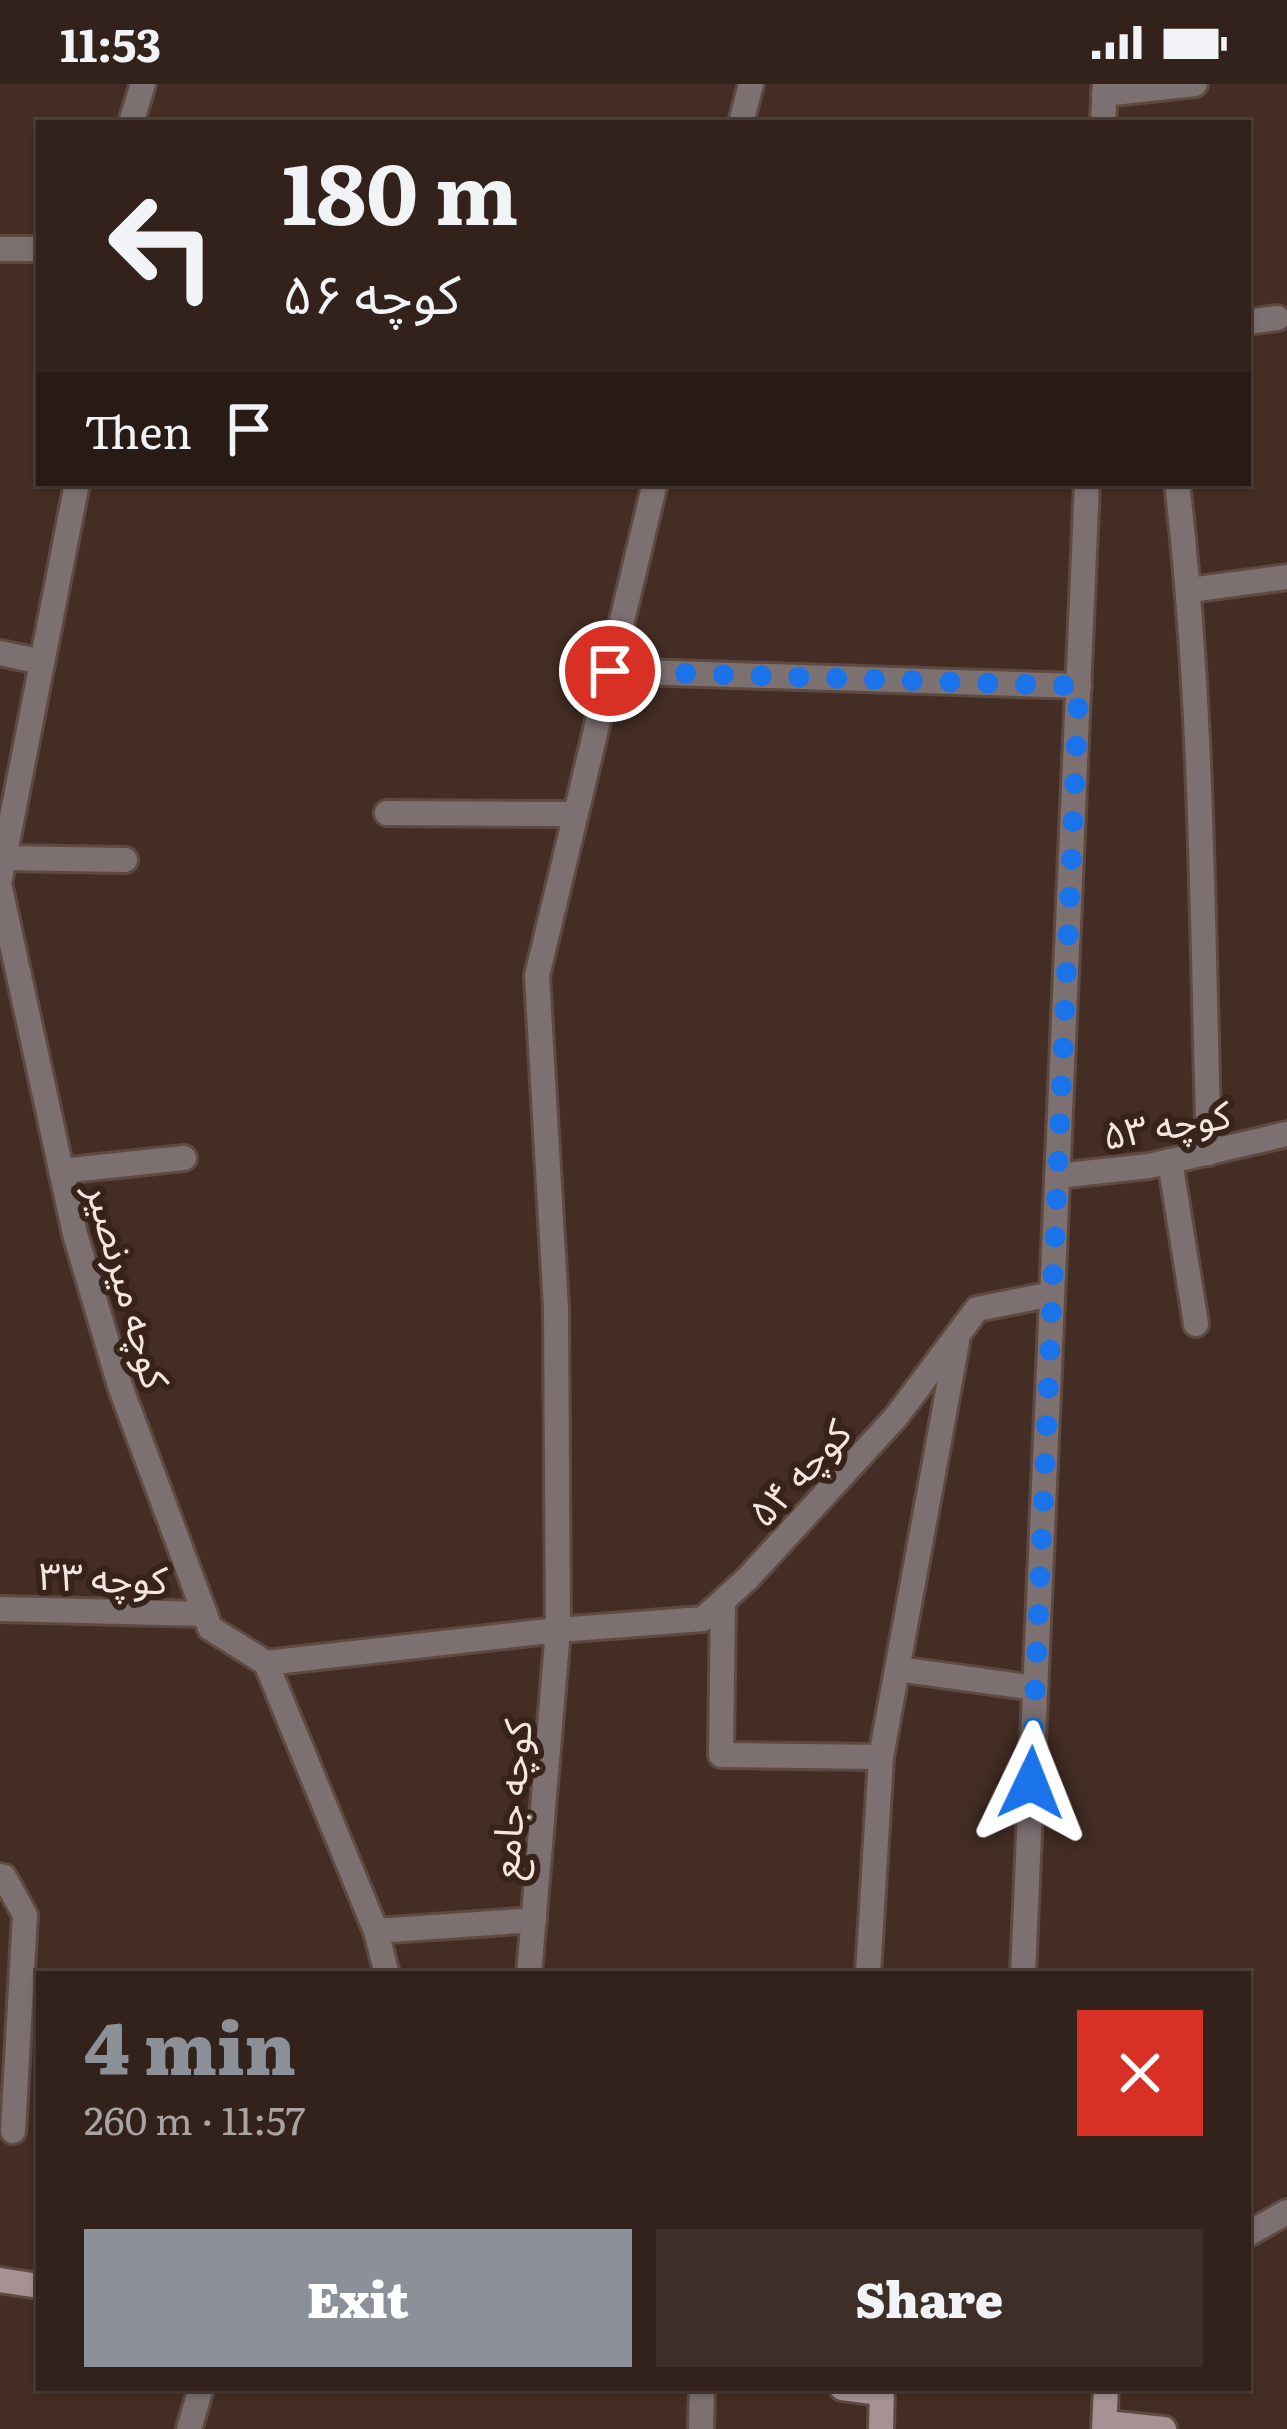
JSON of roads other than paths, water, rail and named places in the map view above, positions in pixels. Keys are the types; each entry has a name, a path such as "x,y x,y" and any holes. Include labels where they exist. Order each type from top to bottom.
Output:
{"main road":[{"path":"0,2280 36,2286"},
{"path":"881,2391 881,2429"},
{"path":"1106,2391 1105,2426 1164,2429"}],"street":[{"path":"132,120 143,84"},
{"path":"743,120 751,84"},
{"path":"1103,120 1105,89 1195,84"},
{"path":"0,249 36,249"},
{"path":"1251,322 1277,319"},
{"name":"کوچه میرنصیر","path":"77,486 1,882 75,1234 120,1386 210,1628 266,1663"},
{"name":"کوچه جامع","path":"529,1971 558,1630 556,1308 537,976 655,486"},
{"path":"1022,1971 1088,486"},
{"path":"1177,486 1190,590 1198,726 1209,1153"},
{"path":"1190,590 1287,577"},
{"path":"0,653 42,662"},
{"path":"610,671 1079,686"},
{"path":"387,813 576,814"},
{"path":"1,882 124,860"},
{"name":"کوچه ۵۳","path":"1057,1176 1170,1161 1287,1134"},
{"path":"61,1171 184,1158"},
{"path":"1170,1161 1196,1324"},
{"name":"کوچه ۵۴","path":"266,1663 703,1619 748,1578 896,1417 977,1309 1052,1294"},
{"path":"868,1971 881,1757 958,1334"},
{"path":"723,1601 721,1755 881,1757"},
{"name":"کوچه ۳۳","path":"0,1609 205,1614"},
{"path":"266,1663 376,1931 386,1971"},
{"path":"898,1669 1035,1688"},
{"path":"0,1876 26,1916 28,2049 13,2131"},
{"path":"376,1931 534,1920"},
{"path":"1251,2232 1287,2212"},
{"path":"189,2429 200,2391"},
{"path":"701,2429 702,2391"}]}
